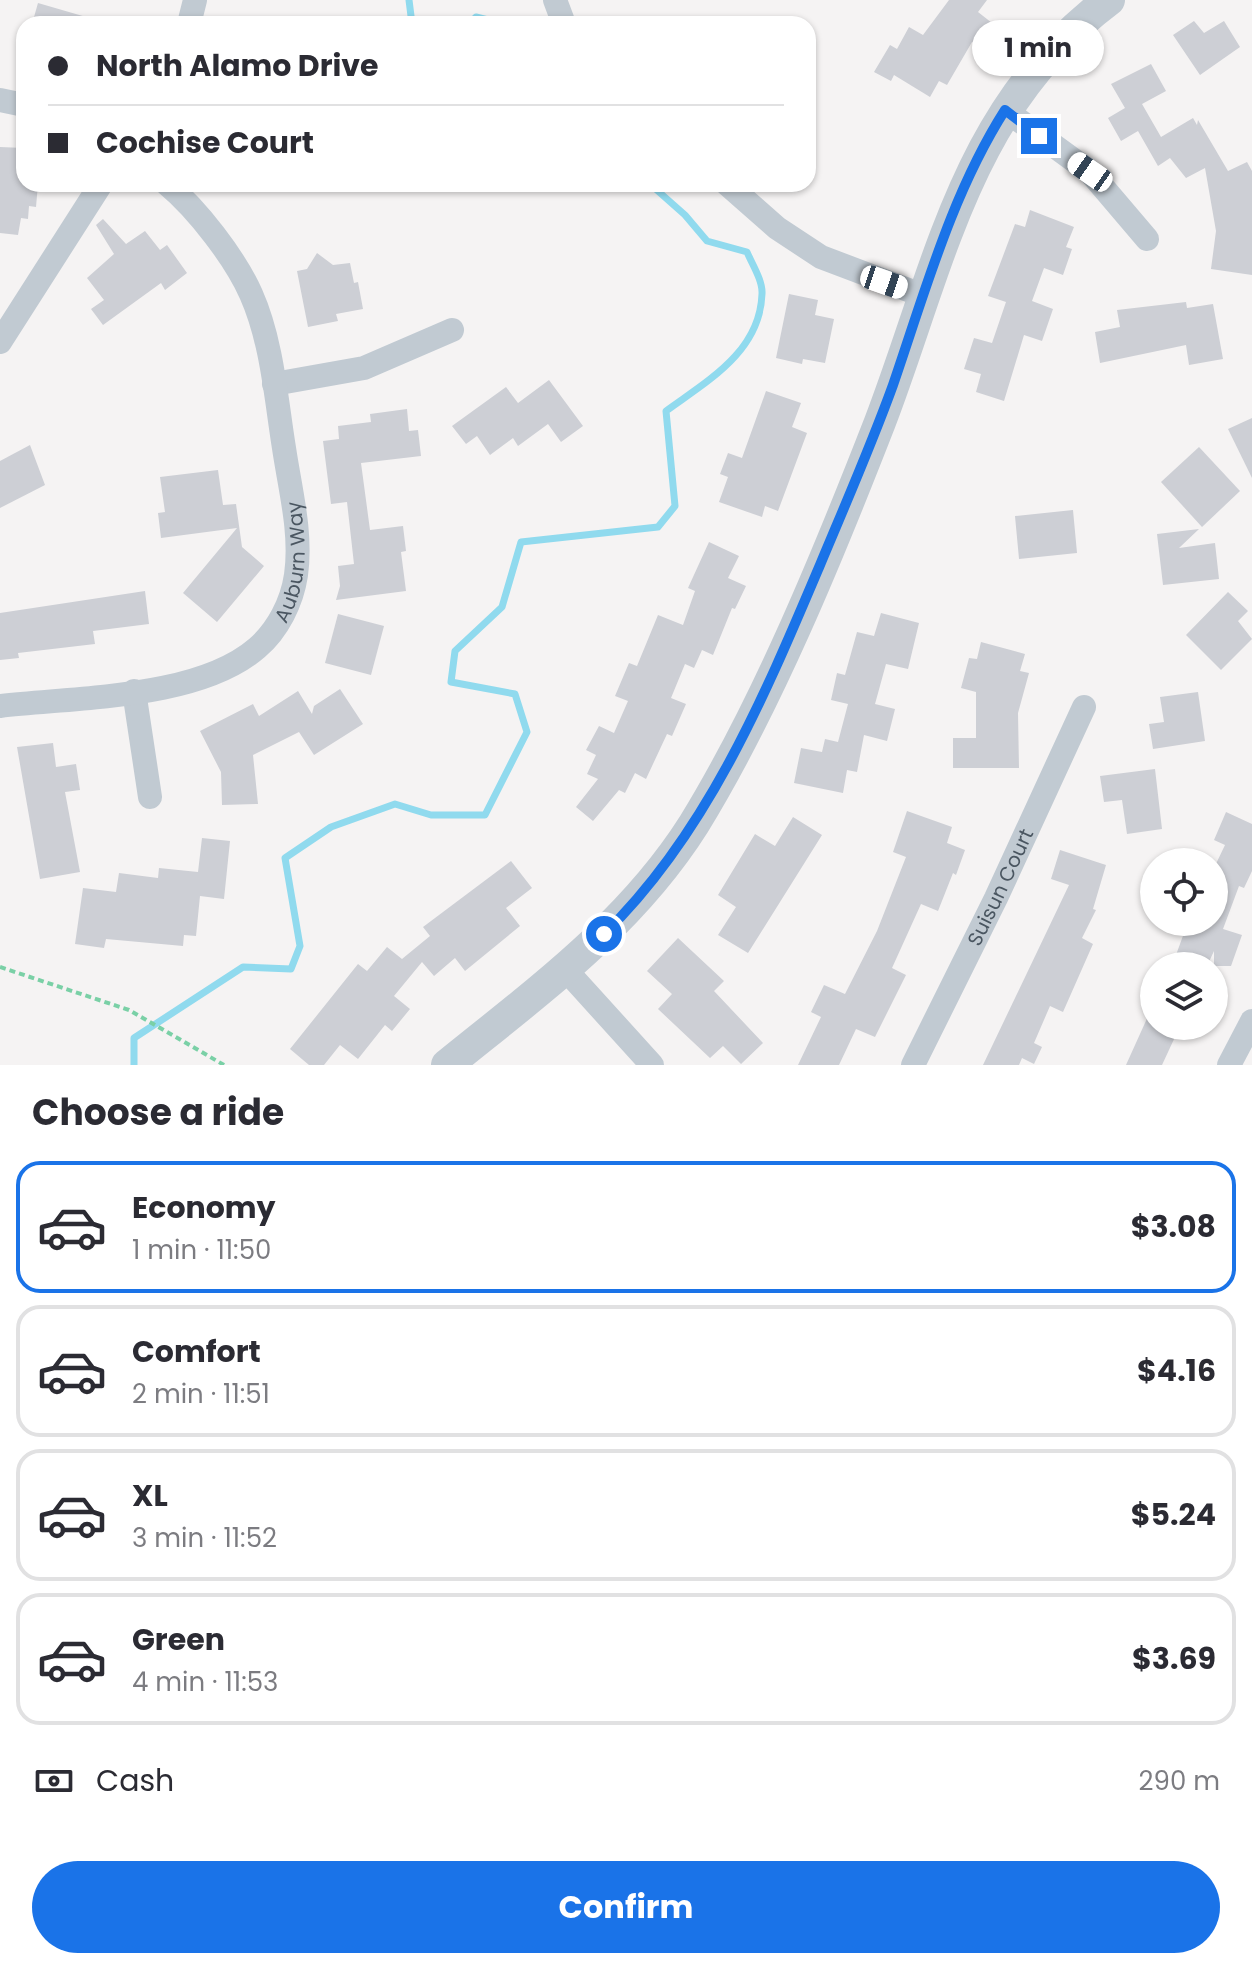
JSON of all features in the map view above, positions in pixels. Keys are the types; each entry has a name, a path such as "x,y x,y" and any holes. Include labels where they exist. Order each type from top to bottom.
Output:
{"street":[{"path":"447,1065 599,940 653,882 694,823 793,631 880,421 967,179 1005,110 1052,51 1109,0"},
{"path":"1005,110 1090,172 1147,239"},
{"path":"0,342 96,192"},
{"name":"Auburn Way","path":"0,706 179,684 236,664 259,646 278,624 290,599 298,540 265,340 251,293 193,206 176,192"},
{"path":"736,192 777,228 821,257 924,296"},
{"path":"274,384 364,368 452,330"},
{"path":"134,691 150,797"},
{"name":"Suisun Court","path":"913,1065 996,898 1084,707"},
{"path":"565,969 652,1065"},
{"path":"1229,1065 1252,1021"}],"path":[{"path":"0,967 116,1005 224,1065"}],"building":[{"path":"949,0 987,0 978,12 992,23 976,44 972,42 947,85 939,81 930,97 894,75 891,81 874,72 890,45 897,49 909,27 923,35"},
{"path":"38,3 83,16 34,16"},
{"path":"1194,21 1204,33 1224,21 1240,47 1200,75 1173,35"},
{"path":"1151,64 1166,91 1142,104 1161,137 1193,118 1197,125 1198,120 1228,171 1247,162 1252,171 1252,275 1211,269 1216,231 1205,168 1186,178 1170,158 1158,166 1138,131 1121,141 1108,118 1125,108 1111,84"},
{"path":"0,147 16,148 16,192 37,192 36,207 29,206 28,219 21,218 18,235 0,233"},
{"path":"1030,210 1074,227 1066,247 1072,249 1063,275 1044,268 1032,301 1053,309 1042,341 1024,335 1004,401 976,392 981,374 964,369 974,338 992,343 1006,302 988,296 1015,224 1025,227"},
{"path":"103,219 126,244 145,231 160,250 167,245 187,273 165,290 161,283 103,325 91,309 104,300 87,278 114,254 96,225"},
{"path":"317,253 333,265 350,263 354,283 358,282 363,309 336,314 338,321 308,327 297,271 307,269"},
{"path":"789,294 818,300 815,315 834,319 825,363 803,359 802,364 776,358"},
{"path":"1186,302 1187,308 1213,304 1223,359 1189,365 1186,345 1100,363 1095,332 1120,327 1117,310"},
{"path":"549,380 583,426 561,442 548,424 518,446 513,438 490,455 477,436 466,444 452,426 506,387 518,403"},
{"path":"766,391 801,403 792,427 807,433 778,511 765,506 762,517 719,502 728,477 720,474 728,453 742,458"},
{"path":"407,409 409,431 418,430 421,456 361,463 370,530 403,526 406,551 401,552 406,591 336,600 340,586 338,566 354,564 347,502 331,504 323,441 339,439 338,426 371,422 370,414"},
{"path":"1252,418 1252,478 1228,429"},
{"path":"30,445 45,485 0,508 0,461"},
{"path":"1199,447 1240,491 1202,527 1161,482"},
{"path":"218,470 223,505 236,504 242,547 264,566 217,622 183,593 237,528 161,538 158,513 165,512 160,477"},
{"path":"1073,510 1077,553 1019,559 1015,516"},
{"path":"1199,529 1179,548 1215,543 1219,579 1163,585 1157,534"},
{"path":"709,542 739,556 728,578 746,586 735,609 732,608 713,655 702,650 694,668 685,664 671,698 686,704 672,736 667,734 646,779 635,773 625,793 619,790 593,821 576,807 598,779 587,774 596,755 586,750 599,726 614,733 628,701 615,696 629,663 637,666 658,615 683,625 695,591 688,588"},
{"path":"145,591 149,624 93,631 95,644 18,653 19,658 0,660 0,613"},
{"path":"1228,592 1248,611 1238,621 1252,639 1221,670 1186,635"},
{"path":"881,613 919,623 908,669 886,664 875,704 895,709 887,741 864,735 857,772 847,770 843,793 794,783 801,748 822,752 825,739 838,742 848,704 831,700 837,673 845,675 857,632 874,636"},
{"path":"338,614 384,626 371,675 325,663"},
{"path":"981,642 1025,654 1020,671 1029,673 1018,713 1019,768 953,768 953,738 976,738 976,692 961,688 969,658 977,659"},
{"path":"340,689 363,724 314,755 299,732 253,755 258,804 222,805 221,772 200,731 253,704 259,716 298,691 312,714 314,706"},
{"path":"1198,692 1205,741 1153,749 1149,724 1164,722 1160,697"},
{"path":"53,743 56,767 76,764 80,790 65,792 80,872 40,879 17,747"},
{"path":"1155,769 1162,829 1127,834 1122,800 1104,802 1100,776"},
{"path":"907,811 952,827 947,843 965,850 956,875 953,873 938,911 921,904 892,968 906,975 875,1037 856,1029 839,1065 798,1065 821,1017 811,1012 824,985 845,994 877,931 906,857 893,852"},
{"path":"1226,812 1252,824 1252,871 1244,888 1239,886 1228,916 1228,848 1214,840"},
{"path":"793,817 822,835 748,953 718,935 736,907 718,895 755,834 775,846"},
{"path":"202,838 230,841 224,899 200,896 196,936 184,935 183,946 106,939 104,948 75,944 83,888 116,892 119,873 158,878 159,868 198,872"},
{"path":"1060,850 1106,865 1093,909 1096,910 1082,938 1093,944 1063,1012 1050,1006 1034,1043 1042,1047 1034,1064 1022,1058 1019,1065 983,1065 1069,885 1051,879"},
{"path":"511,861 532,888 506,908 520,926 465,971 455,958 434,976 422,962 394,996 410,1009 392,1031 385,1025 358,1059 340,1045 324,1065 309,1065 290,1049 358,964 367,971 387,947 402,959 430,936 423,927"},
{"path":"1228,931 1242,935 1231,966 1228,966 1228,952 1177,952 1183,936 1228,936"},
{"path":"678,938 724,981 714,991 763,1043 741,1064 723,1046 710,1058 658,1009 672,994 647,971"},
{"path":"1140,1034 1140,1040 1174,1040 1162,1065 1126,1065"}],"waterway":[{"path":"409,0 411,16"},
{"path":"134,1065 134,1038 243,967 291,969 300,946 285,858 331,827 395,804 431,815 485,815 527,732 515,694 451,682 455,651 502,607 521,542 658,527 675,506 666,411 714,376 742,349 759,314 762,289 747,252 707,241 685,215 659,192"}],"route":[{"path":"604,934 653,882 694,823 793,631 880,421 967,179 980,151 1005,110 1039,136"}]}
